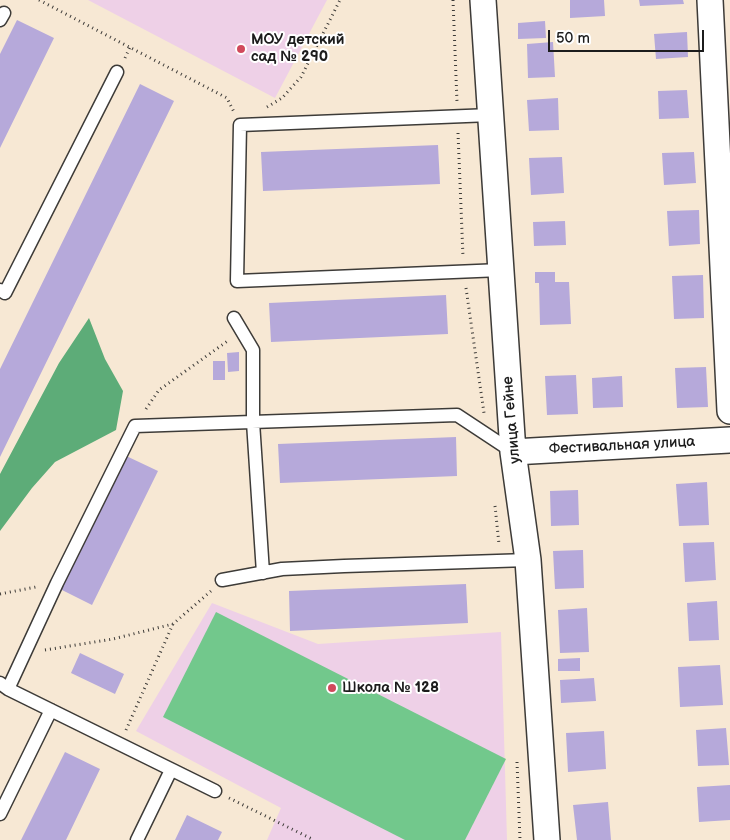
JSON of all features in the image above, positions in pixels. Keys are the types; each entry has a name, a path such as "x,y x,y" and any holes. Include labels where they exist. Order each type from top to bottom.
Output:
{"street":[{"name":"улица Гейне","path":"483,0 513,452 528,560 547,840"},
{"path":"710,0 730,410"},
{"name":"Фестивальная улица","path":"513,452 730,440"}],"lane":[{"path":"2,296 117,72"},
{"path":"490,115 240,125 237,281 501,270"},
{"path":"234,318 252,350 253,422 263,573"},
{"path":"215,791 4,686 25,653 57,583 135,426 457,415 513,452"},
{"path":"222,580 282,570 528,560"},
{"path":"0,814 51,710"},
{"path":"137,840 171,770"}],"path":[{"path":"39,0 227,98 240,125 282,98 301,77 340,0"},
{"path":"453,0 463,272"},
{"path":"135,426 159,390 229,340 234,318"},
{"path":"120,744 173,624 222,580"},
{"path":"0,594 57,583"},
{"path":"25,653 113,639 173,624"},
{"path":"215,791 314,840"}],"shaded area":[{"name":"МОУ детский сад № 290","path":"88,0 327,0 275,98"},
{"name":"Школа № 128","path":"212,603 318,644 501,632 507,840 267,840 281,808 136,731"}],"green space":[{"path":"89,318 105,359 123,391 116,430 55,462 32,488 0,531 0,474 59,363"},
{"path":"216,612 506,759 465,840 405,840 163,717"}],"building":[{"path":"570,0 604,0 605,16 570,18"},
{"path":"639,0 683,0 684,4 640,6"},
{"path":"17,20 54,38 0,148 0,54"},
{"path":"545,21 546,38 518,39 518,23"},
{"path":"687,32 688,57 656,59 654,34"},
{"path":"553,42 555,77 528,78 527,44"},
{"path":"140,84 174,101 0,457 0,369"},
{"path":"687,90 689,118 659,119 658,91"},
{"path":"558,98 559,130 529,131 527,100"},
{"path":"438,145 440,184 263,191 261,152"},
{"path":"694,152 696,183 664,185 662,153"},
{"path":"562,157 564,193 531,195 529,158"},
{"path":"699,210 700,244 669,246 667,211"},
{"path":"565,221 566,245 534,246 533,222"},
{"path":"535,272 555,272 555,282 569,282 571,324 540,325 539,283 535,283"},
{"path":"703,275 704,318 674,319 672,276"},
{"path":"446,295 448,334 271,342 269,303"},
{"path":"239,352 239,371 228,372 227,353"},
{"path":"213,361 225,361 225,380 213,380"},
{"path":"706,367 708,407 677,408 675,368"},
{"path":"576,375 578,414 547,415 545,376"},
{"path":"622,376 623,407 593,408 592,378"},
{"path":"456,437 457,476 280,483 278,444"},
{"path":"122,454 158,471 92,605 56,587"},
{"path":"707,482 709,525 679,526 676,484"},
{"path":"578,490 579,525 551,526 550,491"},
{"path":"714,542 716,580 685,582 683,543"},
{"path":"583,550 584,588 555,589 553,551"},
{"path":"466,584 468,623 290,631 289,591"},
{"path":"717,601 719,640 689,641 687,603"},
{"path":"587,608 589,652 560,653 558,610"},
{"path":"80,653 124,674 115,694 71,673"},
{"path":"580,658 580,671 558,671 558,659"},
{"path":"720,665 723,705 680,707 678,667"},
{"path":"594,678 596,701 561,703 560,680"},
{"path":"726,728 729,765 698,766 696,730"},
{"path":"604,731 606,769 568,772 566,733"},
{"path":"65,752 100,769 66,840 21,840"},
{"path":"730,785 730,820 699,822 697,787"},
{"path":"608,802 611,840 577,840 573,805"},
{"path":"187,815 222,832 218,840 175,840"}],"place":[{"name":"МОУ детский сад № 290","path":"241,49"},
{"name":"Школа № 128","path":"332,688"}]}
